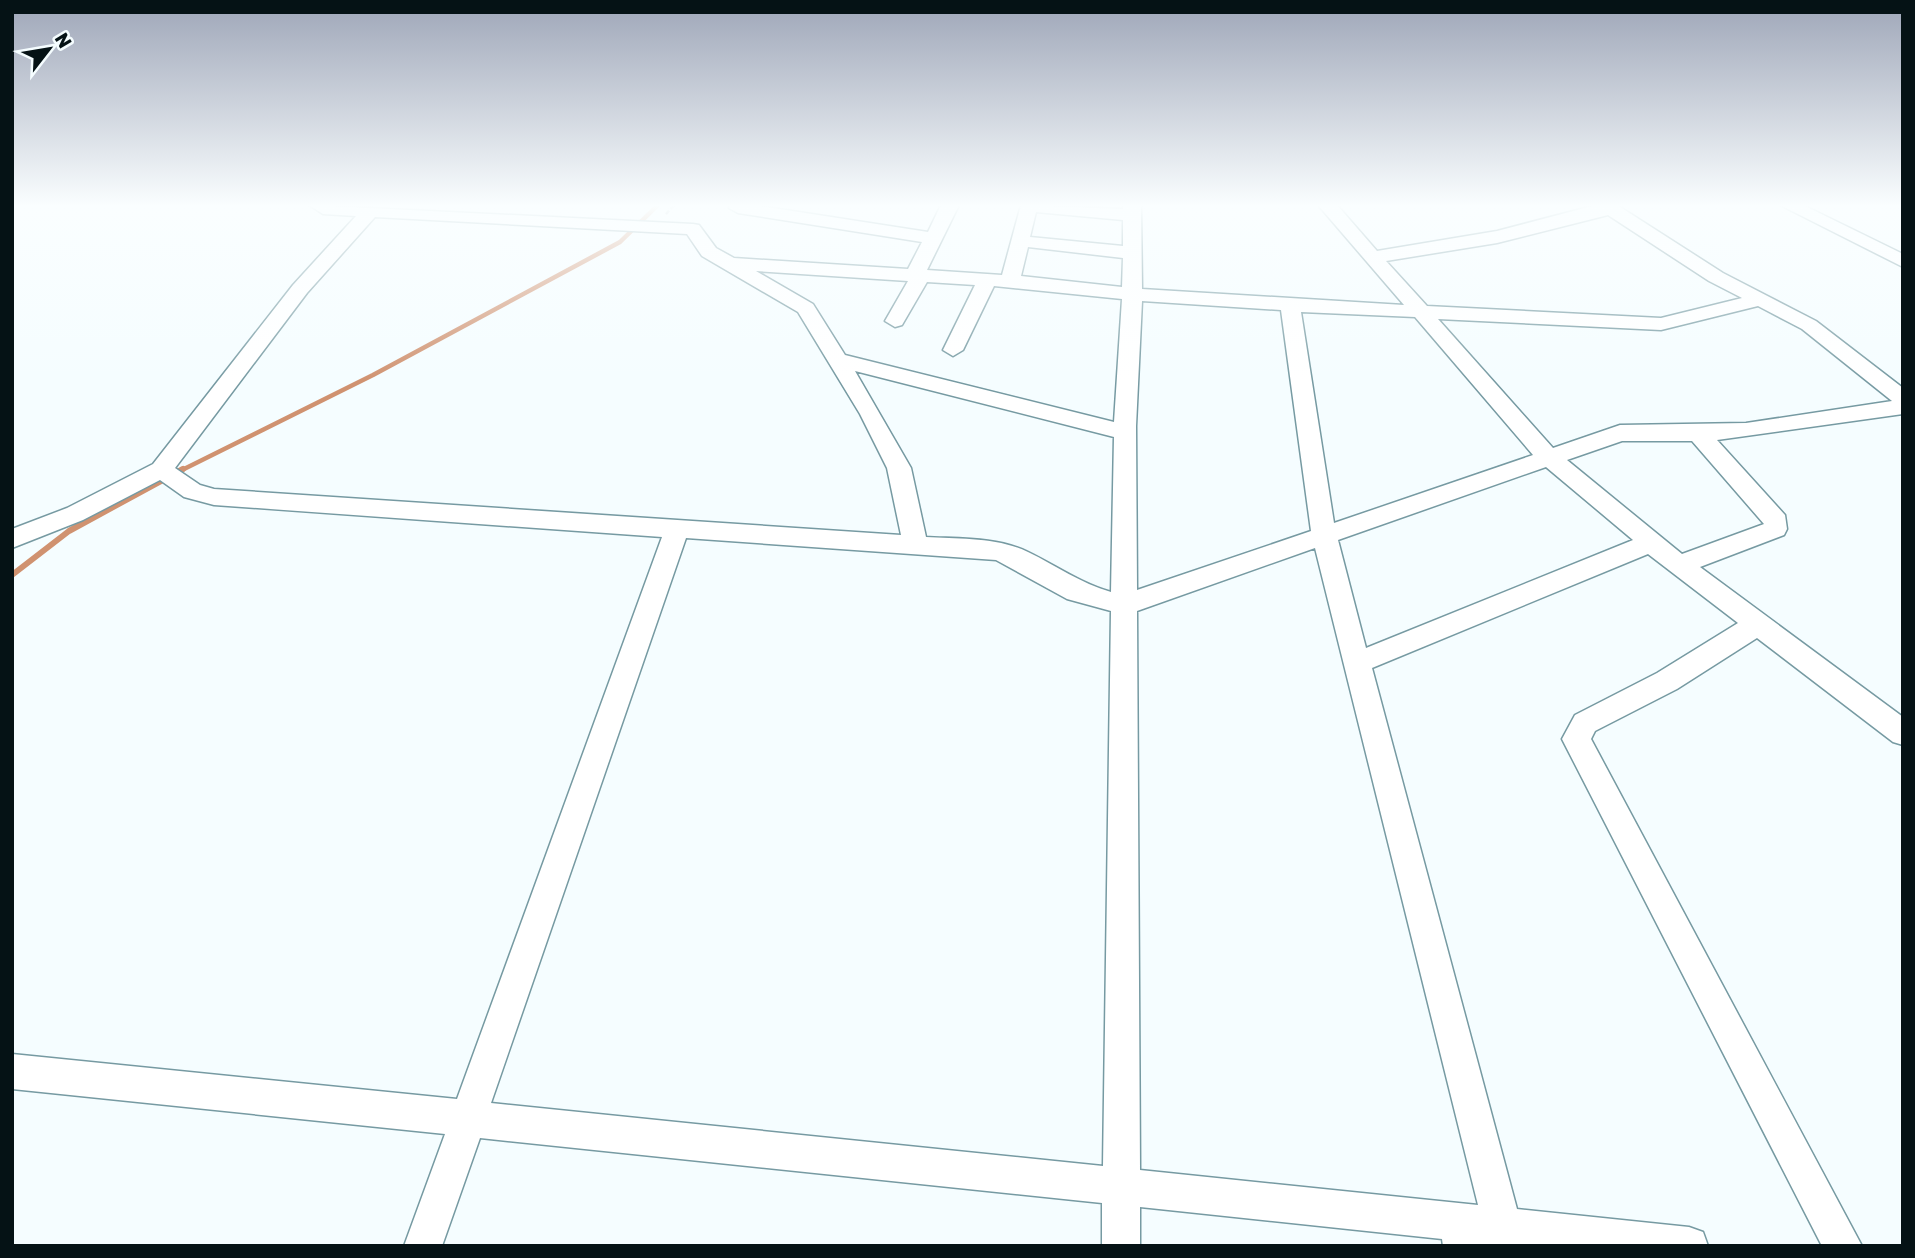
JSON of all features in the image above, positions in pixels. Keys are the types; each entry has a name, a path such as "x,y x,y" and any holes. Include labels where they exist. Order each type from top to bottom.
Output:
{"street":[{"path":"12,539 167,474 300,289 323,264"},
{"path":"732,264 1010,281 1107,271 1117,264"},
{"path":"732,264 806,308 899,468 915,544"},
{"path":"895,321 923,264"},
{"path":"1010,281 1014,264"},
{"path":"1102,264 1132,294 1290,305 1661,324 1759,300"},
{"path":"1121,1246 1125,432 1132,264"},
{"path":"1380,264 1549,458 1679,565 1903,733"},
{"path":"1695,264 1809,325 1903,399"},
{"path":"953,349 988,279"},
{"path":"1290,305 1324,535 1502,1225"},
{"path":"838,360 1125,432"},
{"path":"167,474 192,491 214,497 997,551 1018,558 1076,592 1124,605 1620,433 1746,430 1903,407"},
{"path":"1679,565 1775,529 1776,521 1698,433"},
{"path":"423,1246 677,529"},
{"path":"1357,663 1651,543"},
{"path":"1757,625 1667,681 1584,723 1576,739 1843,1246"},
{"path":"12,1071 1121,1185 1460,1233 1502,1225 1682,1245"}],"waterway":[{"path":"180,471 373,375 580,264"},
{"path":"12,575 69,531 183,469"}]}
